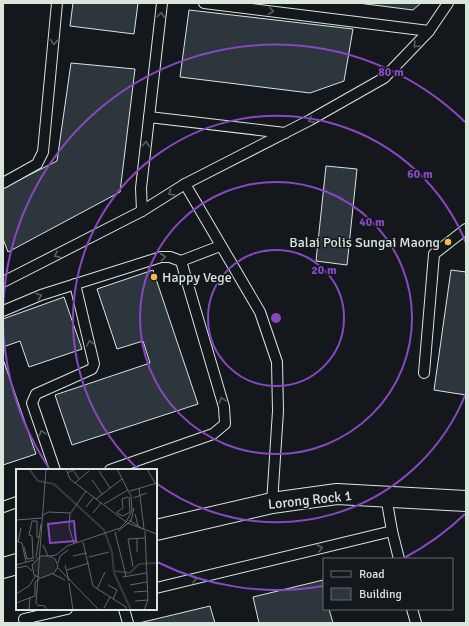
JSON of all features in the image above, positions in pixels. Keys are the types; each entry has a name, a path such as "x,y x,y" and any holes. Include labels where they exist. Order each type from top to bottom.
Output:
{"street":[{"name":"Lorong Rock 1","path":"157,530 272,503 337,494 466,501"},
{"path":"3,568 16,564"}],"lane":[{"path":"3,183 37,164 44,152 57,3"},
{"path":"142,211 141,188 162,3"},
{"path":"204,3 429,31"},
{"path":"3,282 142,211 185,184 285,133 384,78 429,31 448,3"},
{"path":"149,117 285,133"},
{"path":"185,184 260,312 277,362 278,411 272,503"},
{"path":"424,373 434,254 466,229"},
{"path":"3,311 75,284 161,257 170,257 181,261 220,246"},
{"path":"113,469 213,434 224,424 224,407 184,277 181,261"},
{"path":"55,469 32,403 36,394 92,369 94,364 75,284"},
{"path":"386,496 399,558"},
{"path":"3,507 16,502"},
{"path":"157,588 392,531"},
{"path":"25,623 24,619 63,610"},
{"path":"124,610 128,623"},
{"path":"412,610 416,623"}],"building":[{"path":"73,3 138,3 134,34 70,26"},
{"path":"358,3 421,3 413,10"},
{"path":"189,10 353,29 344,81 310,93 180,77"},
{"path":"71,63 135,69 120,192 8,252 3,239 3,188 57,161"},
{"path":"326,166 357,169 347,265 316,261"},
{"path":"153,270 198,404 72,445 55,395 150,363 143,341 117,349 97,289"},
{"path":"451,270 466,272 466,395 434,390"},
{"path":"64,297 82,349 29,367 20,341 3,347 3,319"},
{"path":"3,359 36,454 3,465"},
{"path":"323,580 323,610 329,610 333,623 259,623 253,597"},
{"path":"210,606 215,623 139,623"}],"place":[{"name":"Balai Polis Sungai Maong","path":"448,242"},
{"name":"Happy Vege","path":"154,277"}]}
